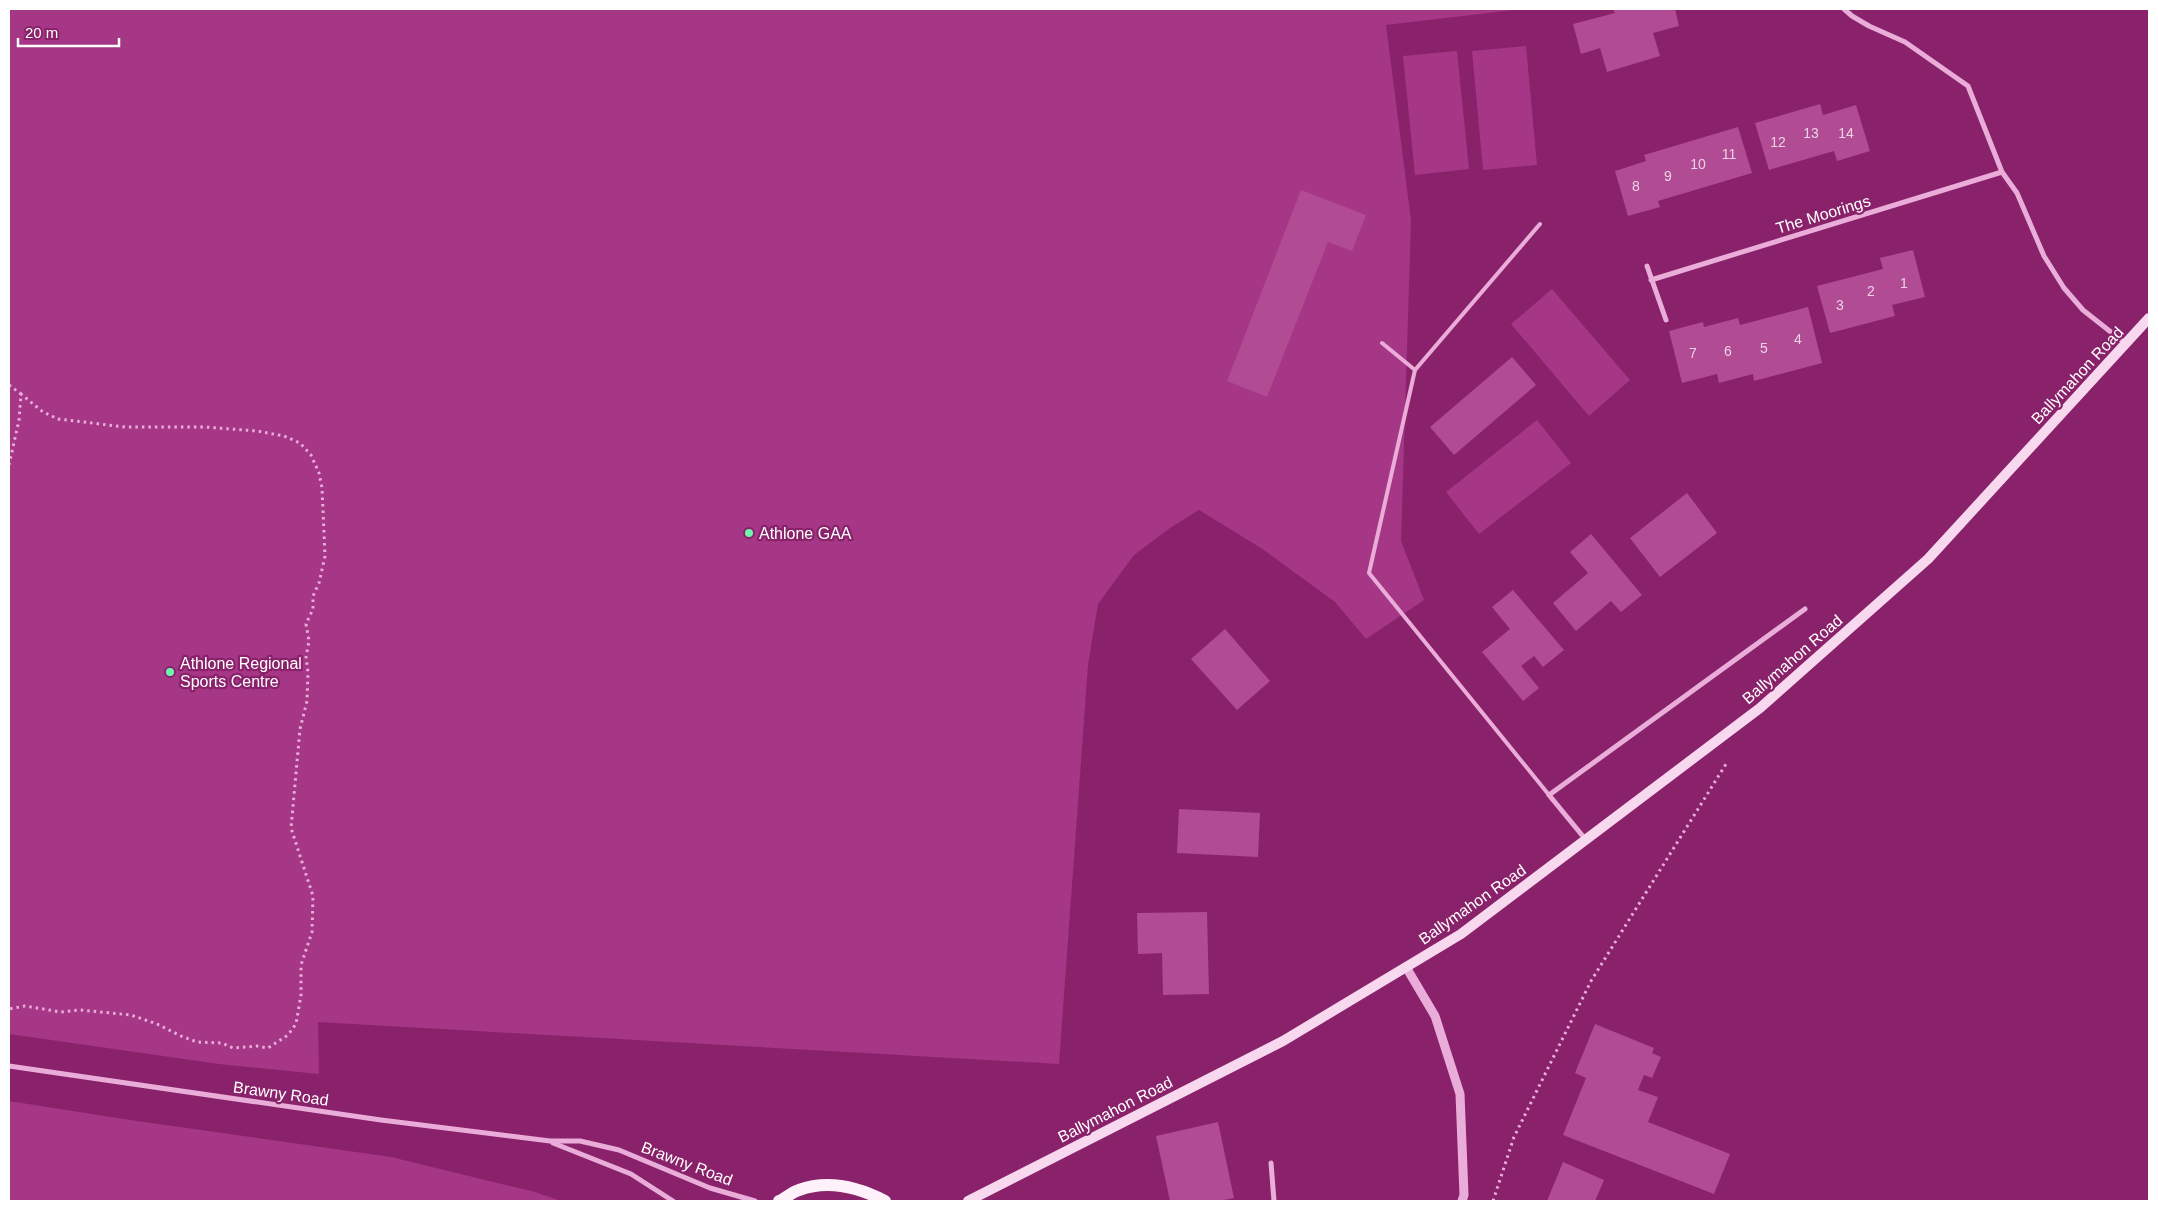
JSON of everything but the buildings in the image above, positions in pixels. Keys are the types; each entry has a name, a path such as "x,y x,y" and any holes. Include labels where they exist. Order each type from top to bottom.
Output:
{"main road":[{"name":"Ballymahon Road","path":"968,1201 1283,1041 1461,934 1760,708 1928,559 2149,318"},
{"path":"779,1201 800,1190 831,1184 863,1190 885,1201"}],"street":[{"path":"1844,9 1858,19 1905,42 1968,86 2002,172 2017,193 2044,256 2064,288 2083,310 2126,345"},
{"name":"The Moorings","path":"1651,280 2002,172"},
{"path":"1647,266 1666,320"},
{"path":"1586,840 1549,795 1805,609"},
{"path":"1406,967 1435,1016 1460,1094 1464,1186 1462,1201"},
{"name":"Brawny Road","path":"9,1066 550,1142 580,1141 619,1150 710,1188 755,1201"},
{"name":"Brawny Road","path":"550,1142 631,1174 674,1201"},
{"path":"1271,1163 1274,1201"}],"lane":[{"path":"1540,224 1415,370 1369,573 1549,795"},
{"path":"1382,343 1415,370"}],"path":[{"path":"9,385 43,412 58,419 125,427 205,427 257,431 284,436 300,443 311,455 322,488 325,556 319,583 313,596 313,609 306,624 309,642 306,657 308,672 307,701 300,729 291,828 313,896 312,932 301,965 301,995 296,1024 288,1035 268,1048 256,1046 234,1048 222,1043 197,1042 157,1024 131,1015 80,1010 60,1012 25,1006 9,1009"},
{"path":"9,465 19,420 18,404 21,394"},
{"path":"1493,1201 1514,1136 1591,981 1729,759"}],"shaded area":[{"name":"Athlone GAA","path":"9,9 1522,9 1386,25 1411,220 1401,541 1424,600 1366,639 1335,602 1264,550 1199,510 1170,528 1134,555 1098,604 1088,665 1059,1064 318,1022 319,1074 219,1064 9,1034"},
{"path":"1526,46 1537,165 1483,170 1472,51"},
{"path":"1457,51 1469,169 1415,175 1403,56"},
{"path":"1552,289 1630,380 1589,416 1511,324"},
{"path":"1537,420 1571,463 1479,534 1446,492"},
{"path":"9,1101 391,1157 535,1192 561,1201 9,1201"}],"place":[{"name":"Athlone GAA","path":"749,533"},
{"name":"Athlone Regional Sports Centre","path":"170,672"}]}
